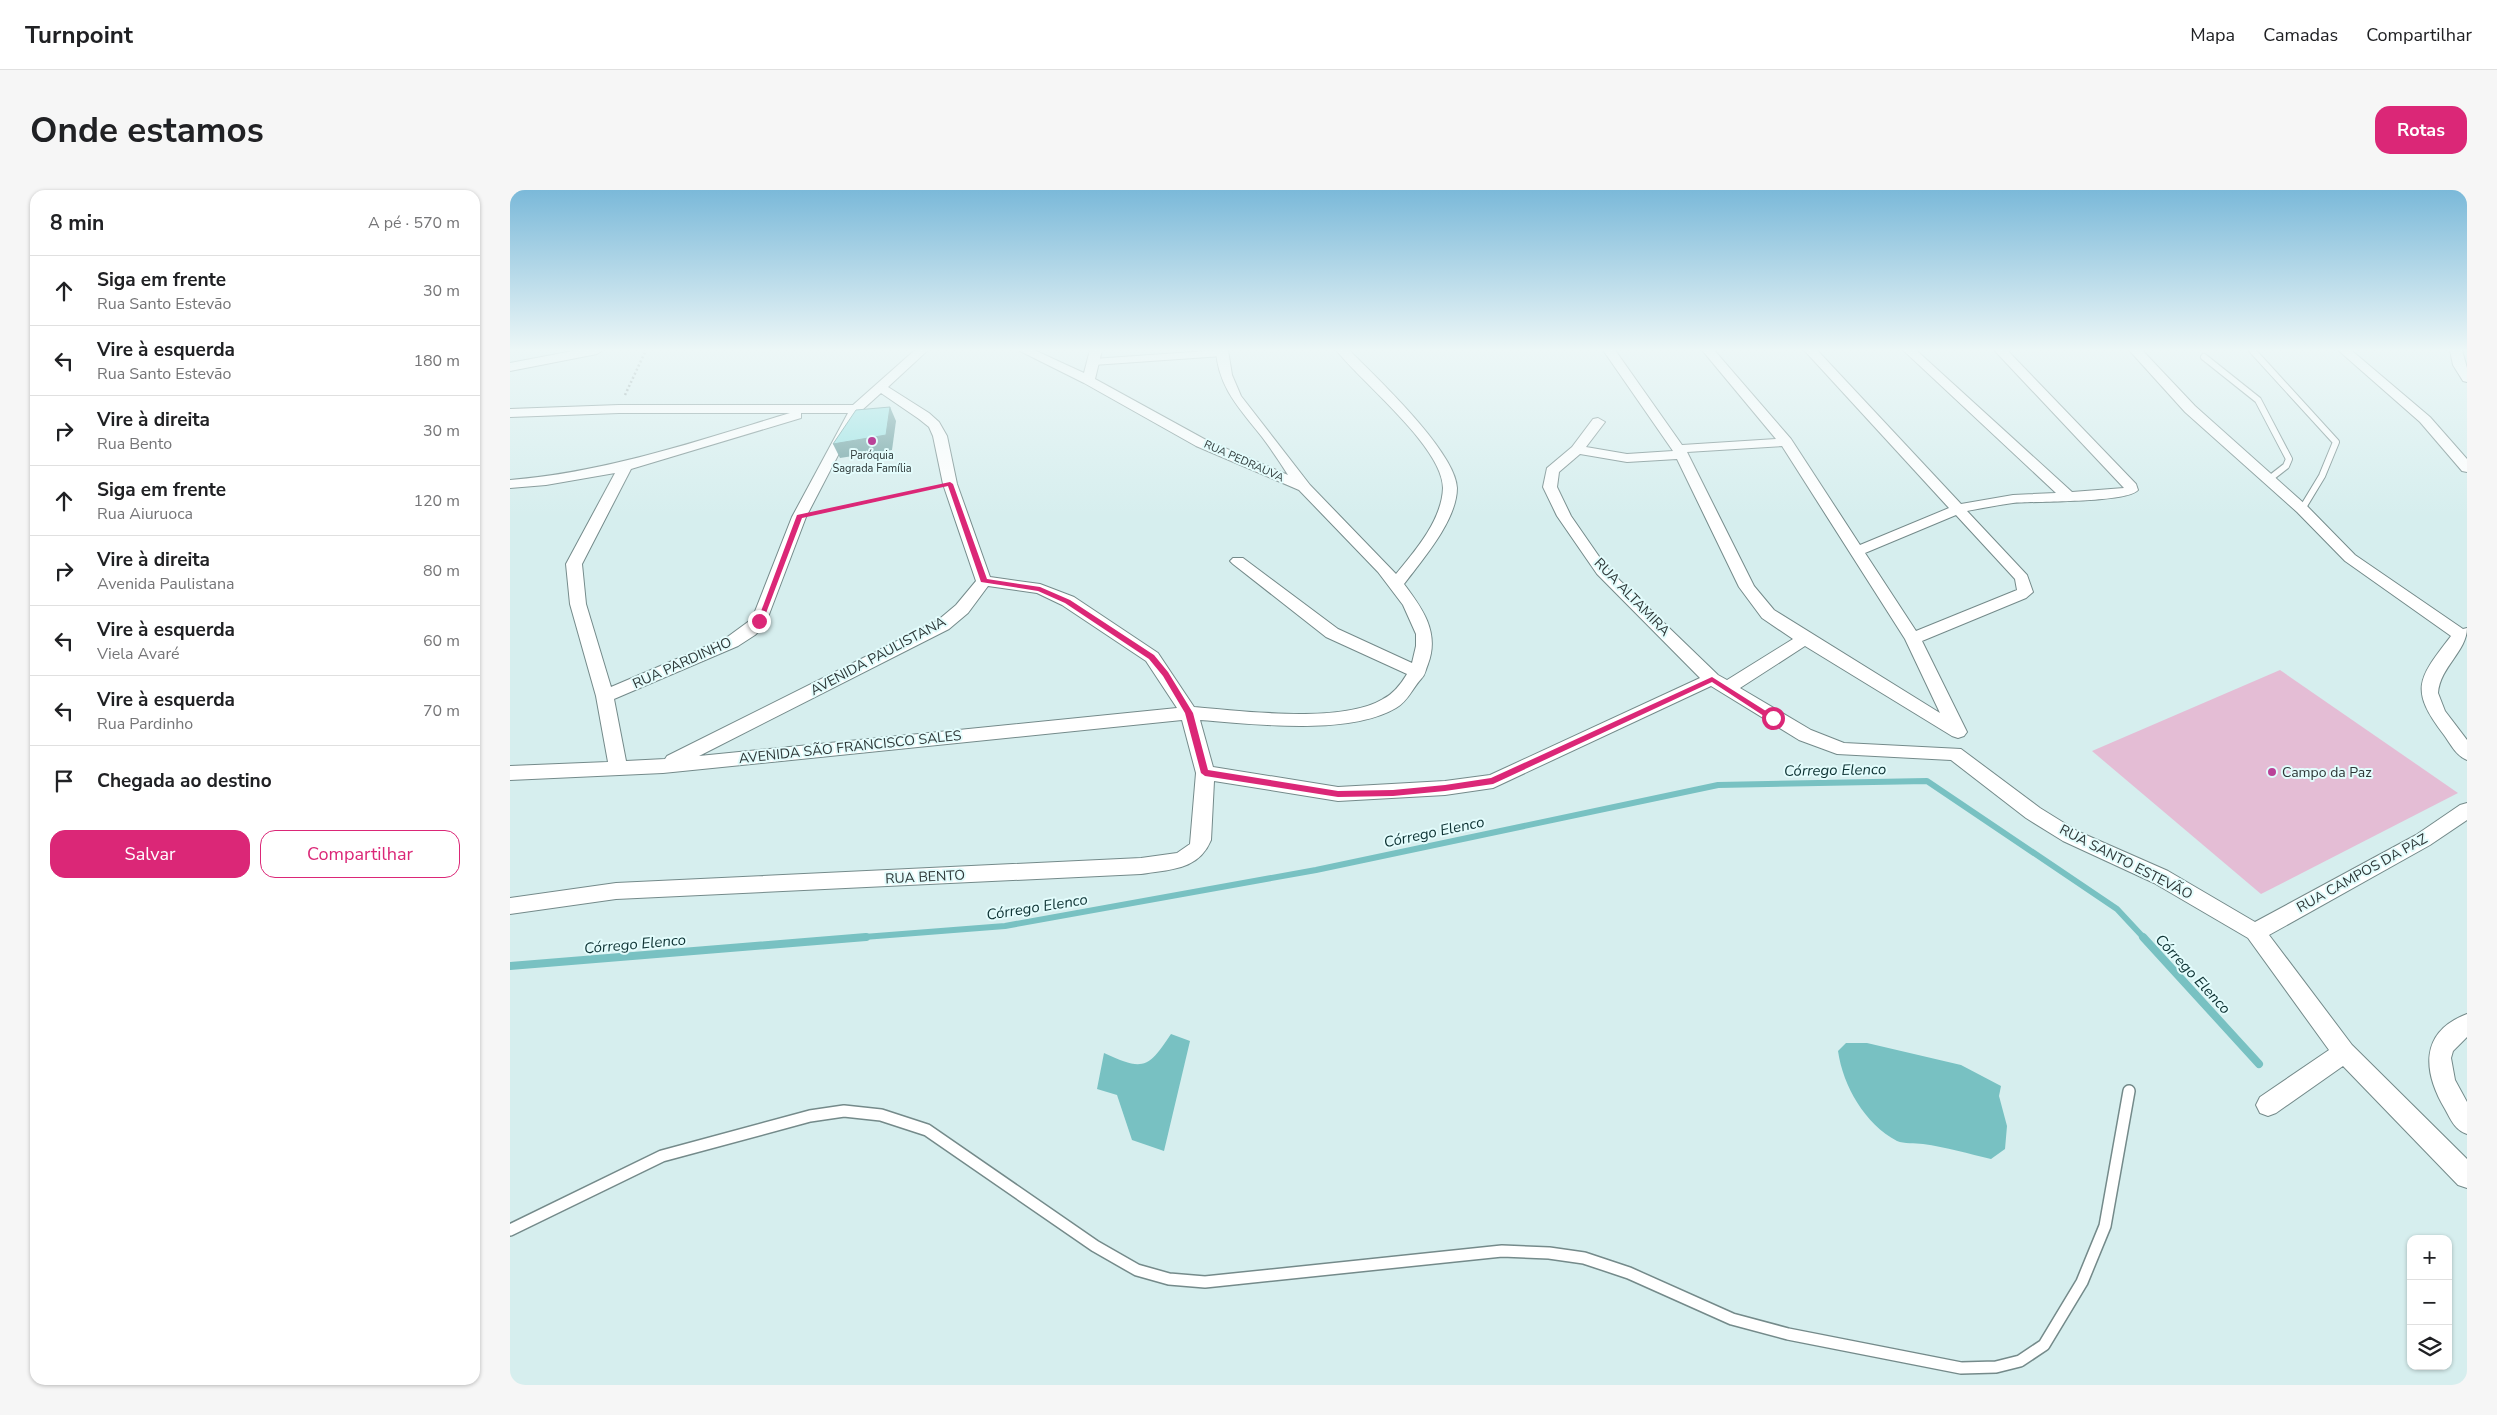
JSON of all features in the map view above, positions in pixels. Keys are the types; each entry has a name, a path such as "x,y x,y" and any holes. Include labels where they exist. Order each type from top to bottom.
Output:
{"street":[{"path":"510,414 619,409 856,409 860,406"},
{"path":"906,406 934,425 940,436 950,484 984,580"},
{"name":"RUA PEDRAUVA","path":"1135,406 1201,442 1304,487"},
{"path":"1238,562 1332,633 1418,673 1423,638 1422,624 1396,584 1304,487 1244,406"},
{"path":"1396,406 1442,463 1448,476 1450,487 1448,502 1430,539 1396,584"},
{"path":"1647,406 1679,452 1746,587 1768,614 1805,639 1958,732"},
{"path":"1719,684 1805,735 1843,749 1955,754 1958,732 1913,639 1786,442 1755,406"},
{"path":"1862,406 2022,578 2025,586 2025,592 1913,639"},
{"path":"1970,406 2068,496"},
{"path":"1857,551 1958,509 2013,499 2118,494 2131,490 2131,487 2053,406"},
{"path":"2187,406 2302,510 2350,558 2464,634 2434,674 2429,692 2441,716 2467,753"},
{"path":"2409,406 2434,427 2453,447 2467,468"},
{"path":"510,484 555,479 626,465 819,408"},
{"name":"RUA PARDINHO","path":"605,696 732,642 749,632 759,621 767,606 799,517 856,409"},
{"name":"RUA ALTAMIRA","path":"1598,422 1577,450 1552,471 1550,487 1564,516 1602,571 1719,684"},
{"path":"1577,450 1627,458 1786,442"},
{"path":"618,768 605,696 578,604 574,564 626,465"},
{"name":"RUA BENTO","path":"510,906 616,890 1111,867 1169,861 1190,856 1199,849 1205,773 1189,713 1156,663 1129,640 1068,601 1040,589 984,580"},
{"name":"AVENIDA PAULISTANA","path":"663,766 942,625 962,609 984,580"},
{"path":"1205,773 1338,794 1437,789 1493,781 1719,684 1805,639"},
{"name":"AVENIDA SÃO FRANCISCO SALES","path":"510,773 663,766 1189,713 1326,718 1364,712 1394,701 1418,673"},
{"name":"RUA SANTO ESTEVÃO","path":"1955,754 2033,813 2070,836 2161,877 2255,932 2344,1052 2462,1162"},
{"name":"RUA CAMPOS DA PAZ","path":"2255,932 2424,840 2467,810"},
{"path":"2467,1024 2452,1032 2438,1054 2438,1070 2446,1088 2467,1123"},
{"path":"2268,1105 2344,1052"}],"lane":[{"path":"2261,406 2285,448 2289,460 2286,466 2268,480"},
{"path":"2302,510 2322,476 2336,442 2303,406"},
{"path":"510,1230 662,1156 810,1116 844,1111 881,1115 927,1130 1095,1246 1137,1270 1169,1279 1205,1282 1502,1251 1549,1253 1584,1258 1629,1273 1732,1318 1788,1334 1961,1368 1996,1367 2020,1361 2044,1345 2082,1282 2105,1226 2130,1091"}],"path":[{"path":"799,517 950,484"}],"shaded area":[{"name":"Campo da Paz","path":"2280,670 2458,793 2261,894 2092,751"}],"water":[{"path":"1171,1034 1190,1041 1164,1151 1132,1140 1117,1095 1097,1089 1104,1053 1128,1063 1144,1063 1156,1054"},
{"path":"1846,1043 1867,1043 1961,1065 2001,1086 1999,1096 2007,1126 2005,1149 1991,1159 1940,1147 1900,1142 1885,1134 1857,1103 1850,1090 1838,1051"}],"building":[{"path":"890,407 886,435 833,444 856,410"}],"waterway":[{"name":"Córrego Elenco","path":"851,938 1005,926 1316,870 1718,785 1927,781 2117,909 2144,938"},
{"name":"Córrego Elenco","path":"510,966 866,937"},
{"name":"Córrego Elenco","path":"2143,937 2259,1064"}],"place":[{"name":"Paróquia Sagrada Família","path":"872,441"},
{"name":"Campo da Paz","path":"2272,772"}],"route":[{"path":"759,621 767,606 799,517 950,484 984,580 1040,589 1068,601 1152,657 1166,674 1189,713 1205,773 1338,794 1393,793 1493,781 1712,679 1773,718"}]}
